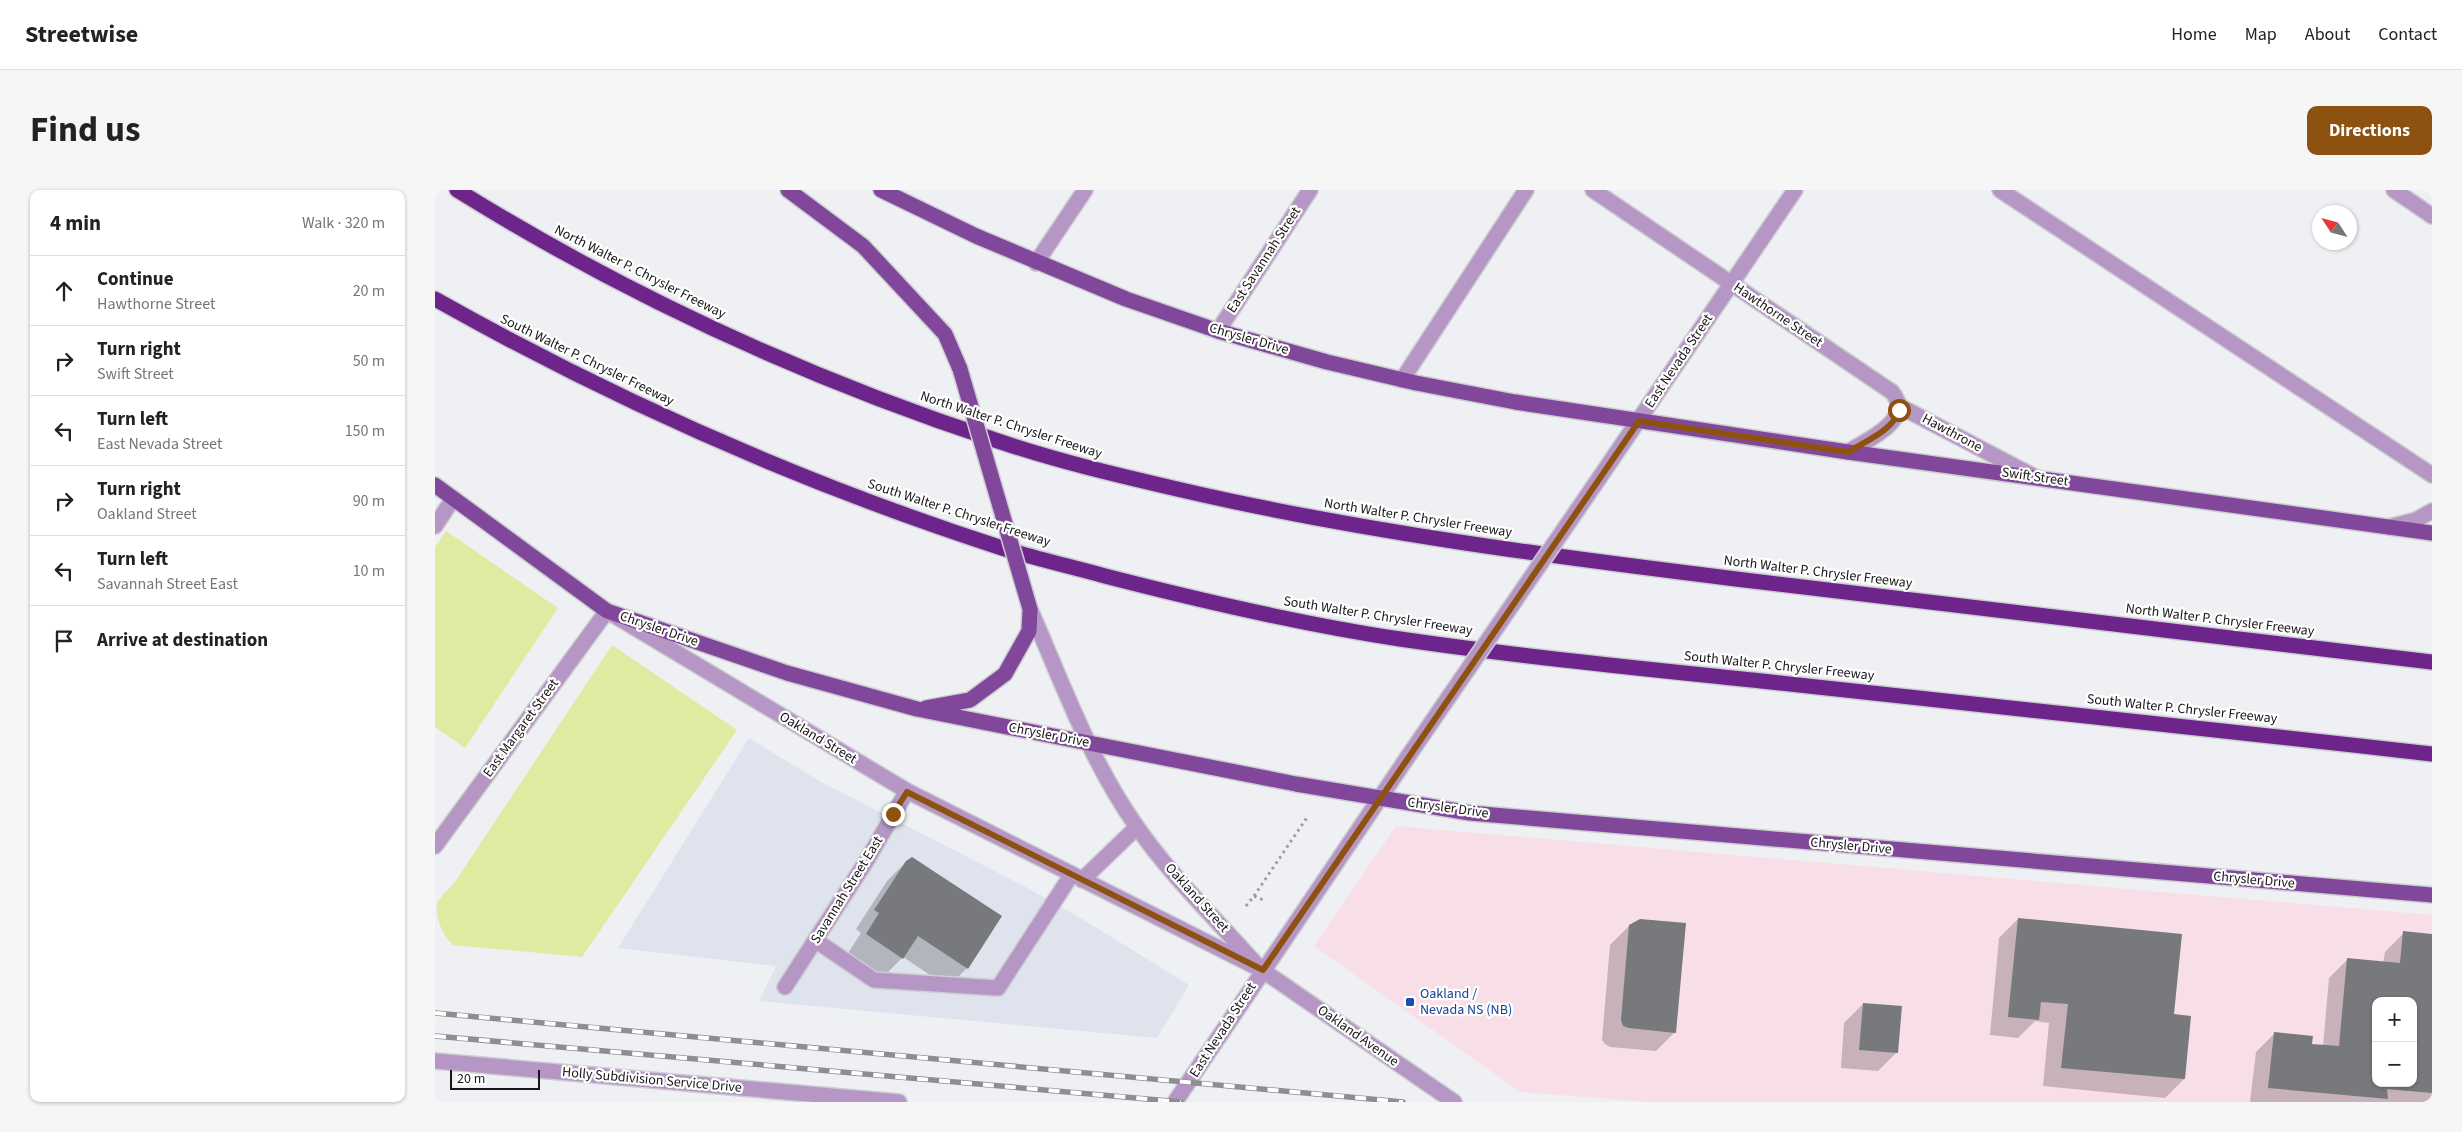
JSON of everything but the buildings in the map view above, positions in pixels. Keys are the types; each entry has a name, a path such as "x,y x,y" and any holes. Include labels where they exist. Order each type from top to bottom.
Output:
{"highway":[{"name":"North Walter P. Chrysler Freeway","path":"457,190 560,250 648,297 761,350 876,398 1000,442 1094,470 1259,508 1392,532 1577,560 2432,662"},
{"name":"South Walter P. Chrysler Freeway","path":"435,299 499,335 638,405 743,452 887,508 1008,550 1146,586 1272,615 1398,638 1611,664 2432,754"}],"main road":[{"path":"788,190 863,246 945,334 961,369 1030,609 1029,631 1005,674 970,700 917,709"},
{"name":"Chrysler Drive","path":"881,190 1036,263 1126,299 1218,330 1327,362 1402,380 1515,402 1639,421"},
{"name":"Swift Street","path":"1639,421 1848,452 2432,532"},
{"name":"Chrysler Drive","path":"435,485 607,610 787,673 917,709 1295,784 1470,813 2432,895"}],"street":[{"path":"1036,263 1085,190"},
{"name":"East Savannah Street","path":"1218,330 1310,190"},
{"path":"1402,380 1527,190"},
{"name":"Hawthorne Street","path":"1593,190 1892,392 1897,401"},
{"name":"East Nevada Street","path":"1175,1102 1409,755 1795,190"},
{"path":"2000,190 2432,475"},
{"path":"2394,190 2432,216"},
{"path":"1848,452 1877,434 1895,419 1899,410 1897,401"},
{"name":"Hawthrone","path":"1897,401 1901,406 2035,477"},
{"path":"435,526 453,499"},
{"path":"2387,527 2417,520 2432,511"},
{"name":"Oakland Street","path":"1030,609 1089,743 1109,783 1137,827 1173,872 1263,970"},
{"name":"Oakland Street","path":"607,610 907,792 1263,970"},
{"name":"East Margaret Street","path":"435,846 607,610"},
{"name":"Savannah Street East","path":"785,987 907,792"},
{"path":"815,940 874,980 998,988 1077,877 1137,827"},
{"name":"Oakland Avenue","path":"1263,970 1454,1102"},
{"name":"Holly Subdivision Service Drive","path":"435,1061 899,1102"}],"path":[{"path":"1246,906 1308,816"},
{"path":"1254,896 1266,901"}],"shaded area":[{"path":"749,738 821,782 1024,886 1084,920 1189,985 1157,1038 759,1001 776,966 618,948"},
{"path":"1396,826 2432,915 2432,1102 1650,1102 1520,1092 1314,946"}],"green space":[{"path":"446,531 558,608 465,748 435,727 435,548"},
{"path":"612,645 737,730 582,957 453,945 441,927 437,915 437,903 455,882"}],"railway":[{"path":"435,1013 1403,1102"},
{"path":"435,1036 1181,1102"}],"place":[{"name":"Oakland / Nevada NS (NB)","path":"1410,1002"}],"route":[{"path":"893,814 907,792 1263,970 1639,421 1848,452 1882,430 1895,419 1899,410"}]}
